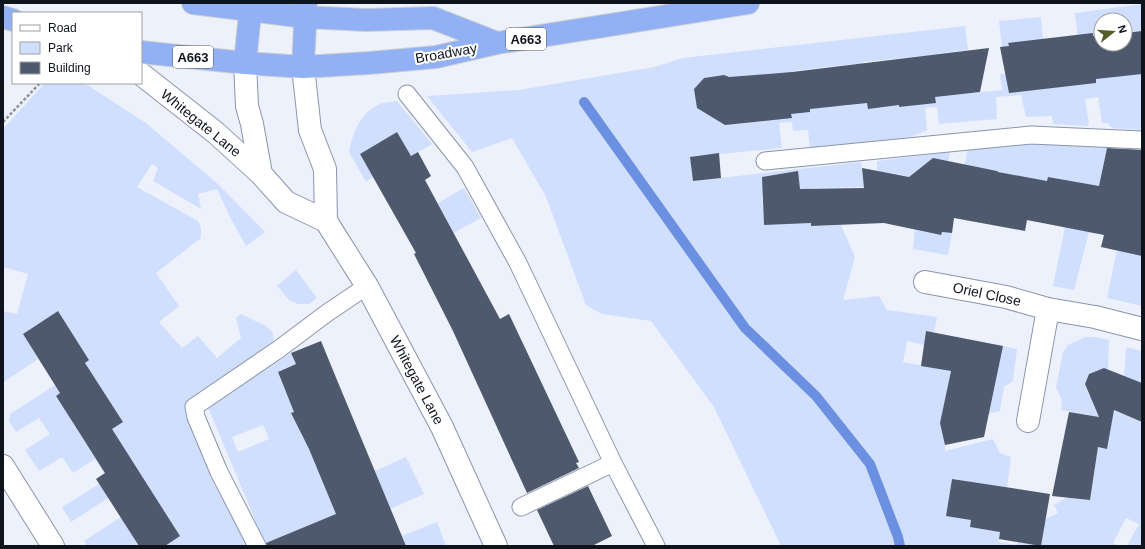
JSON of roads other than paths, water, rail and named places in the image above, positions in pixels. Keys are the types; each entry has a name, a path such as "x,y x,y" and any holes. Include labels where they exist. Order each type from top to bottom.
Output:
{"highway":[{"path":"193,3 305,10 366,20 433,18 498,44"},
{"name":"Broadway","path":"142,52 246,63 302,67 436,57 498,44 748,3"},
{"path":"246,63 250,7"},
{"path":"302,67 305,10"}],"street":[{"name":"Whitegate Lane","path":"246,63 247,106 252,124 261,174"},
{"path":"302,67 310,130 325,169 326,221"},
{"name":"Whitegate Lane","path":"142,75 211,129 261,174 286,202 326,221 367,286 442,427 496,546"},
{"name":"Oriel Close","path":"925,282 1006,297 1048,309 1095,317 1142,328"},
{"path":"1028,421 1048,309"},
{"path":"3,466 53,546"}],"lane":[{"path":"407,94 465,167 488,208 518,264 613,464 656,546"},
{"path":"765,161 1031,135 1142,140"},
{"path":"257,546 218,472 196,418 194,407 367,286"},
{"path":"521,507 613,464"}],"waterway":[{"path":"584,102 745,328 816,396 870,464 898,537 900,546"}]}
